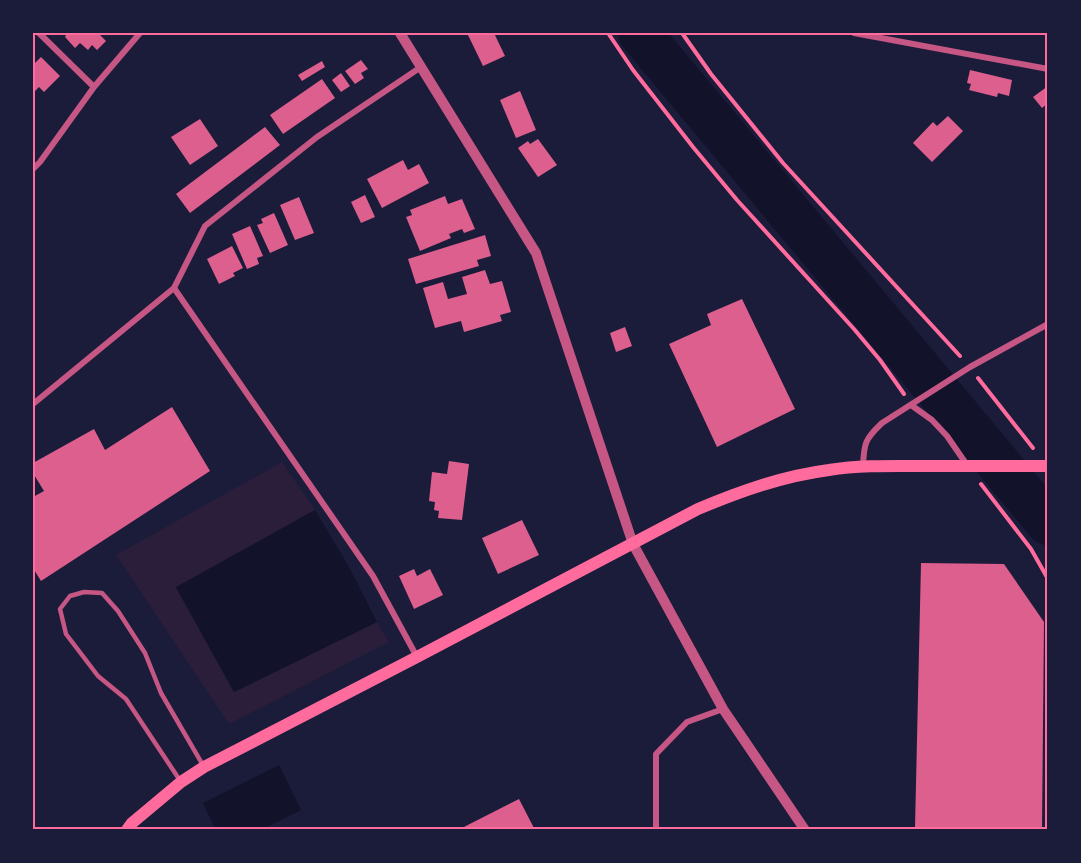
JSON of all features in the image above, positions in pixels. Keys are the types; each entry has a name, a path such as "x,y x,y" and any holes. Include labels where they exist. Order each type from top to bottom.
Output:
{"main road":[{"path":"127,830 132,823 181,782 204,767 699,509 732,495 794,476 863,466 1048,466"}],"street":[{"path":"39,33 94,87"},
{"path":"33,169 94,87 140,33"},
{"path":"400,33 536,253 633,544 723,709 805,830"},
{"path":"854,33 1048,69"},
{"path":"33,404 174,288 205,226 317,137 421,67"},
{"path":"174,288 373,576 417,657"},
{"path":"863,466 864,448 870,434 882,423 970,367 1048,324"},
{"path":"911,405 932,420 947,436 967,466"},
{"path":"657,830 656,754 687,722 723,709"}],"lane":[{"path":"181,782 126,699 98,676 66,634 60,609 70,596 84,592 102,593 118,611 145,652 161,693 204,767"}],"path":[{"path":"608,33 633,70 693,147 737,200 854,329 880,360 911,405"},
{"path":"682,33 711,74 783,163 970,367 1048,466"},
{"path":"967,466 1031,549 1048,579"}],"shaded area":[{"path":"282,462 315,510 176,588 234,692 377,622 389,642 229,724 116,555"},
{"path":"315,510 348,565 377,622 234,692 176,587"},
{"path":"279,765 301,810 261,830 216,830 203,803"}],"building":[{"path":"64,33 98,33 106,41 97,50 92,45 88,50 80,43 75,48"},
{"path":"467,33 494,33 505,56 483,66"},
{"path":"41,57 60,76 44,92 39,87 33,93 33,65"},
{"path":"361,60 368,69 361,73 364,78 355,84 345,71"},
{"path":"322,61 325,67 302,81 298,75"},
{"path":"970,70 1012,80 1009,96 998,93 997,97 969,90 971,84 967,83"},
{"path":"341,73 350,86 341,92 332,80"},
{"path":"322,79 335,98 283,134 270,115"},
{"path":"1048,86 1048,103 1042,108 1033,97"},
{"path":"520,91 536,130 516,138 500,100"},
{"path":"948,116 963,131 932,162 913,143 933,122 937,126"},
{"path":"200,119 218,146 190,165 171,137"},
{"path":"265,127 280,145 190,213 176,194"},
{"path":"538,139 557,165 538,177 518,148 528,141 530,144"},
{"path":"403,160 408,170 419,164 429,183 382,208 367,179"},
{"path":"365,195 375,217 361,223 351,202"},
{"path":"445,196 448,204 462,199 475,229 464,233 462,229 449,234 451,238 420,251 406,217 412,215 410,210"},
{"path":"299,197 314,233 295,240 280,205"},
{"path":"274,213 288,245 270,253 257,225 263,223 261,219"},
{"path":"250,226 263,256 257,258 259,264 247,269 232,234"},
{"path":"485,235 491,256 477,260 479,266 416,284 408,259"},
{"path":"232,246 243,268 233,273 235,276 219,284 207,259"},
{"path":"485,270 490,284 502,281 511,312 500,315 502,321 464,332 461,321 435,328 423,288 443,282 448,299 467,294 462,277"},
{"path":"742,299 795,409 717,447 669,344 711,325 707,314"},
{"path":"625,327 632,346 616,352 610,333"},
{"path":"172,407 210,471 41,581 33,568 33,497 44,491 33,473 33,463 94,429 105,450"},
{"path":"449,461 469,464 462,520 438,518 439,511 434,510 435,502 429,501 432,472 447,474"},
{"path":"522,520 539,555 498,574 482,538"},
{"path":"921,563 1004,564 1044,622 1042,830 915,828"},
{"path":"414,569 417,576 430,569 443,595 414,609 399,576"},
{"path":"519,799 535,830 458,830"}],"waterway":[{"path":"640,33 1048,523"}]}
